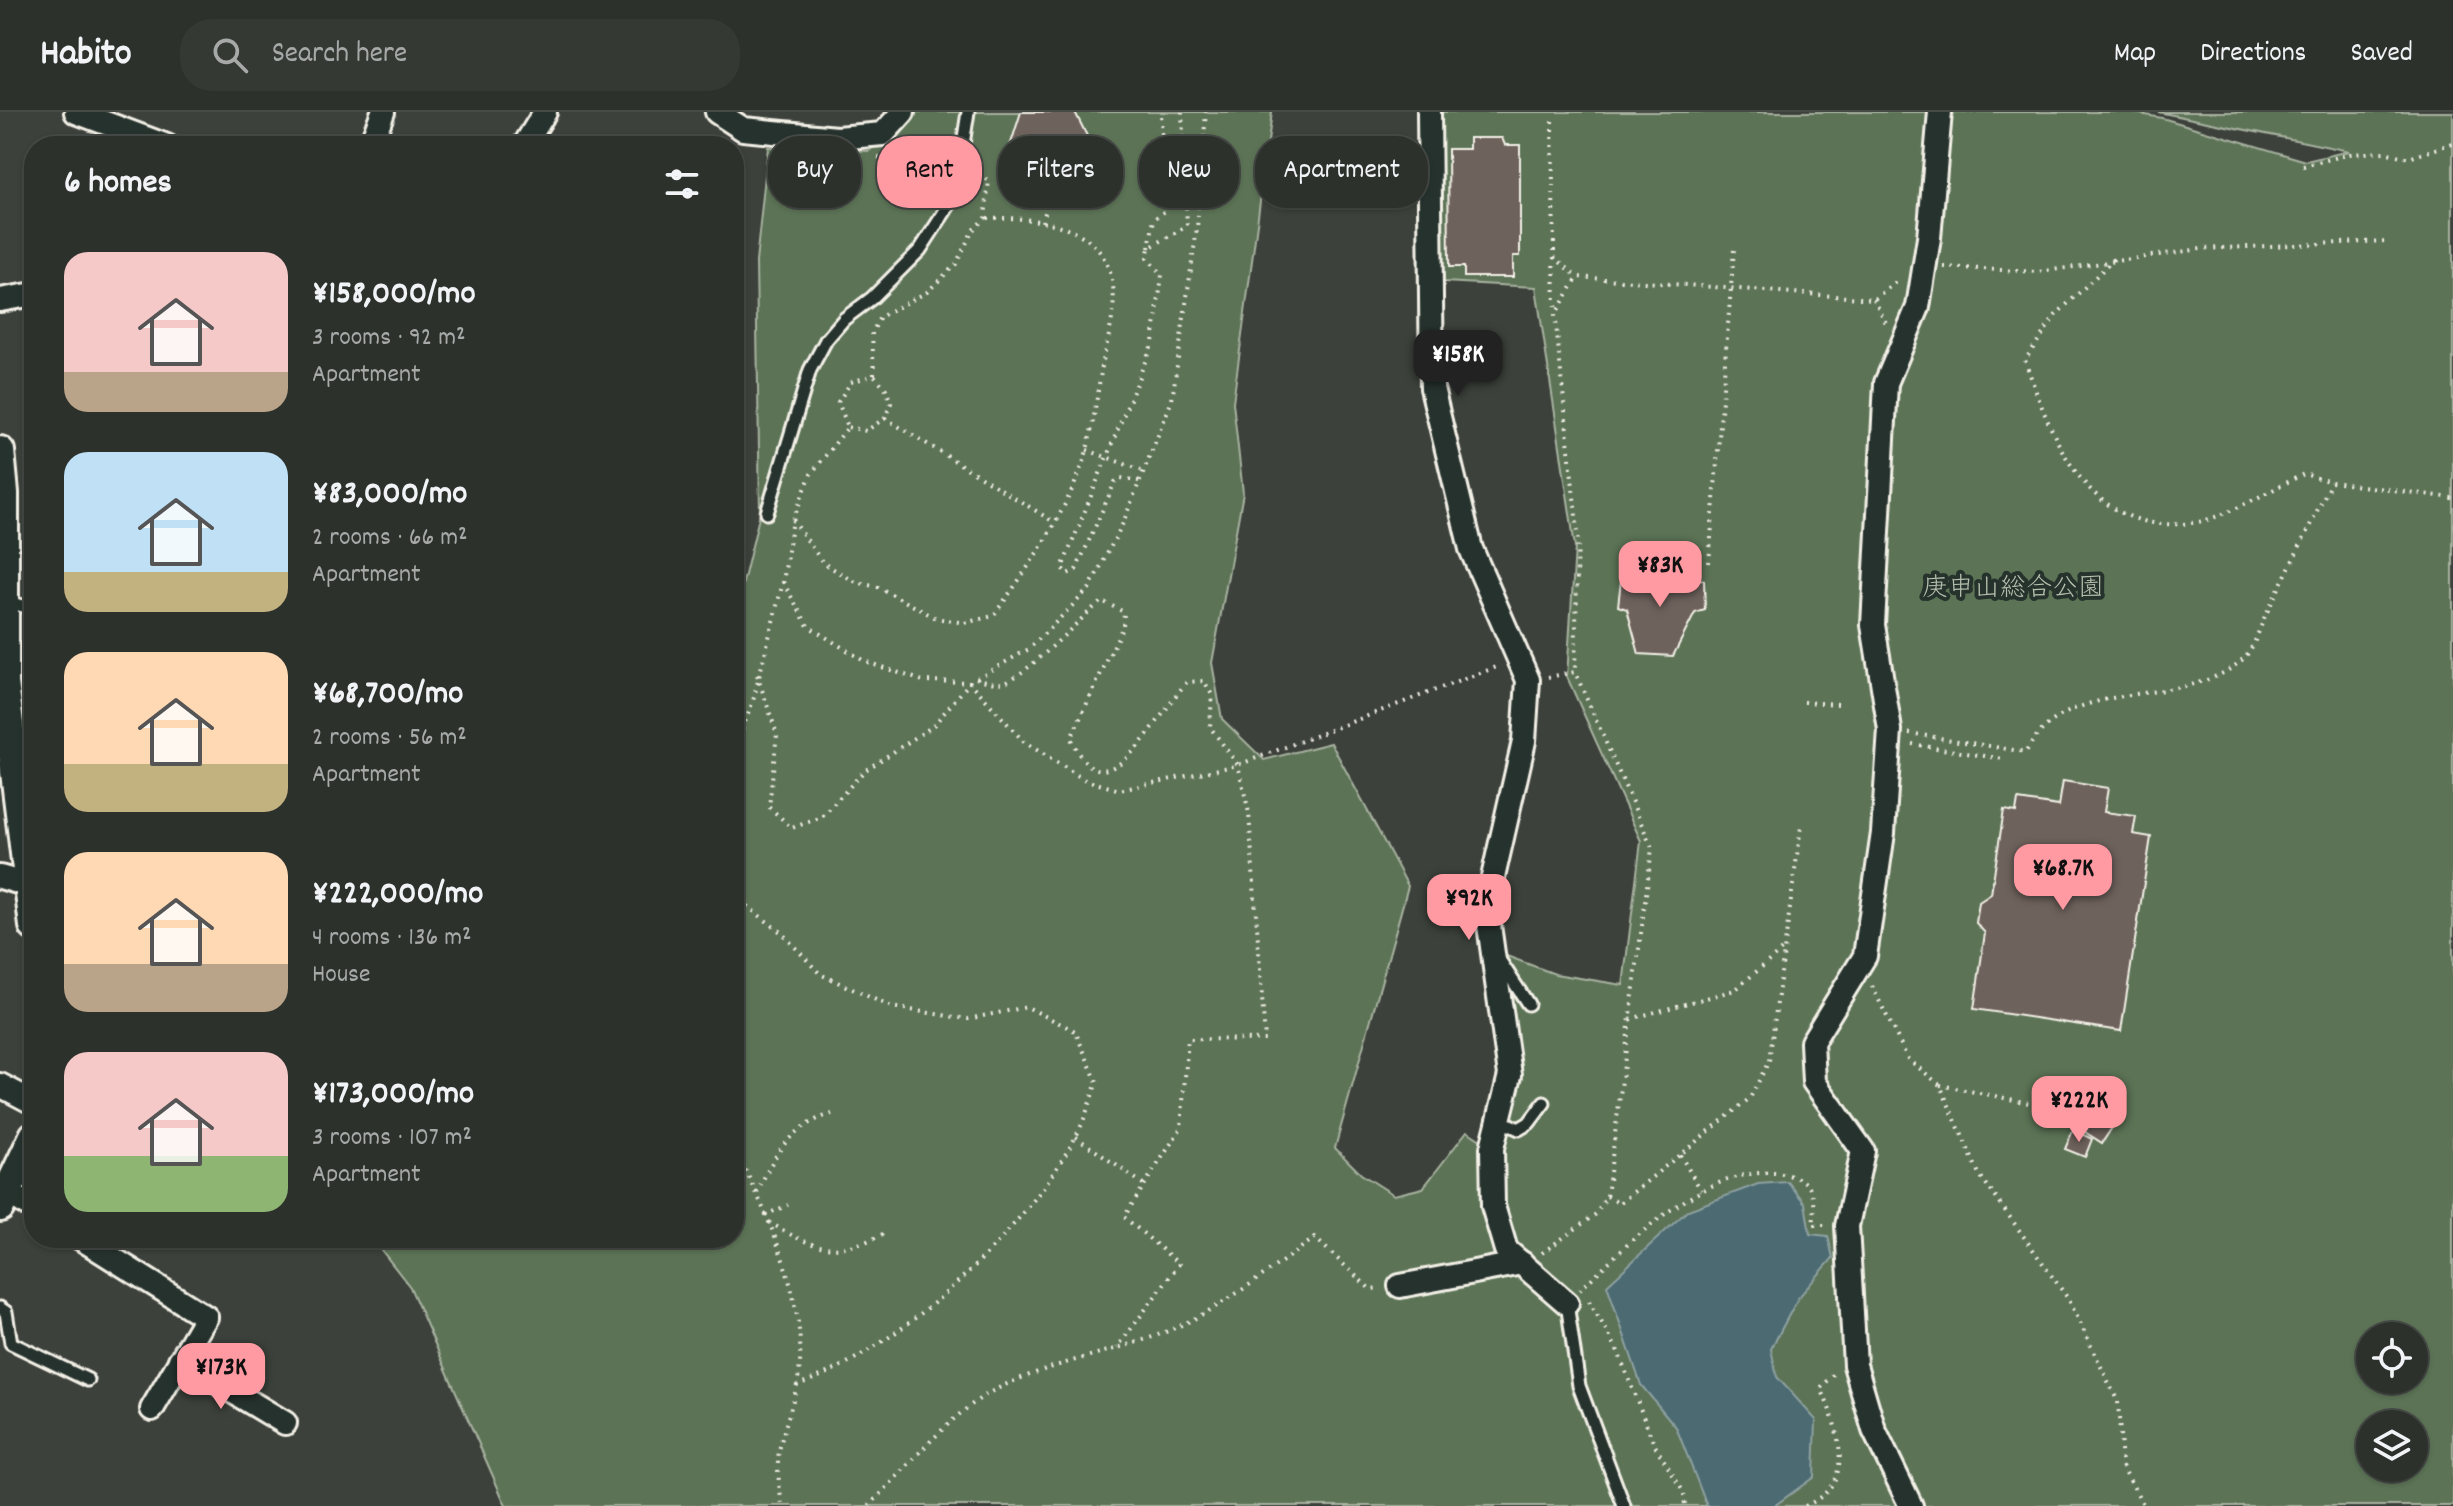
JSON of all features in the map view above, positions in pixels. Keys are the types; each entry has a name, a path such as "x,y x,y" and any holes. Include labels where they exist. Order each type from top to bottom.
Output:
{"street":[{"path":"76,112 140,136"},
{"path":"374,136 383,112"},
{"path":"530,136 545,112"},
{"path":"717,112 743,129 837,138 883,134 903,112"},
{"path":"1429,112 1432,388 1471,549 1528,680 1524,741 1494,862 1489,895 1493,950 1510,1075 1492,1148 1493,1206 1506,1250 1574,1296"},
{"path":"1911,1506 1874,1430 1855,1365 1847,1226 1863,1151 1814,1082 1812,1042 1865,956 1883,833 1890,730 1873,625 1886,383 1918,307 1926,262 1940,112"},
{"path":"0,300 24,296"},
{"path":"0,451 4,493 4,683 24,851"},
{"path":"0,877 24,884"},
{"path":"0,1085 24,1098"},
{"path":"24,1156 3,1199 24,1206"},
{"path":"96,1248 206,1317 152,1409"},
{"path":"1400,1286 1522,1263"},
{"path":"180,1360 285,1423"}],"lane":[{"path":"963,136 968,112"},
{"path":"767,513 810,370 826,340 920,250 947,208"},
{"path":"4,601 24,606"},
{"path":"1493,950 1528,1004"},
{"path":"1499,1120 1519,1129 1529,1123 1544,1103"},
{"path":"1574,1296 1579,1386 1624,1506"},
{"path":"0,1308 6,1312 11,1343 88,1380"}],"path":[{"path":"1140,482 1121,478 1115,482 1076,570 1067,574 1062,568 1153,342 1162,275 1147,258 1154,219 1165,211 1161,112"},
{"path":"1149,248 1187,226 1182,112"},
{"path":"757,675 777,734 769,807 792,828 822,817 864,771 933,726 970,682 1029,649 1089,589 1140,482 1172,400 1197,228 1206,112"},
{"path":"1522,1263 1570,1236 1596,1214 1607,1196 1652,848 1575,672 1578,535 1555,315 1552,121"},
{"path":"2303,166 2350,154 2384,152 2409,158 2453,143"},
{"path":"848,427 866,431 885,418 891,403 886,389 874,375 872,333 880,317 927,292 956,264 973,230 985,218 989,180 982,178"},
{"path":"1042,222 1047,208"},
{"path":"793,520 823,563 936,618 964,623 993,616 1031,565 1087,450 1115,304 1111,275 1102,254 1077,235 1024,216 985,218"},
{"path":"1554,257 1578,277 1874,299 1926,262 2038,272 2201,249 2387,241"},
{"path":"1709,563 1734,249"},
{"path":"2114,259 2056,315 2025,360 2059,448 2087,491 2134,520 2167,525 2201,521 2304,474 2331,482 2453,498"},
{"path":"1555,315 1578,277"},
{"path":"848,427 838,402 851,382 874,375"},
{"path":"885,418 1054,522"},
{"path":"744,725 783,582 793,520 811,474 848,427"},
{"path":"1087,450 1144,471"},
{"path":"1890,730 2026,752 2038,730 2092,703 2122,693 2207,679 2244,657 2331,482"},
{"path":"783,582 808,626 864,661 923,681 970,682 1024,742 1085,780 1120,790 1238,765 1517,660"},
{"path":"976,678 1001,683 1028,667 1079,618 1102,601 1124,612 1123,626 1071,738 1079,758 1100,770 1119,767 1139,747 1168,701 1187,682 1204,681 1212,695 1210,727 1238,765 1249,813 1265,1040 1188,1039 1181,1128 1147,1186 1124,1217 1179,1264 1117,1348"},
{"path":"1528,680 1575,672"},
{"path":"1804,702 1839,704"},
{"path":"1920,745 2003,759"},
{"path":"1607,1196 1620,1203 1750,1098 1769,1061 1801,827"},
{"path":"744,904 782,933 820,974 891,1007 968,1019 1027,1007 1075,1031 1097,1082 1076,1137 1031,1203 963,1279 893,1333 831,1374 797,1385"},
{"path":"1630,1019 1735,990 1785,947"},
{"path":"1860,963 1908,1059 1940,1085 1979,1174 2069,1300 2118,1402 2122,1466 2144,1506"},
{"path":"1940,1085 2034,1104"},
{"path":"757,1193 774,1155 791,1134 814,1119 832,1114"},
{"path":"1076,1137 1147,1186"},
{"path":"1680,1155 1701,1190"},
{"path":"744,1168 757,1193 796,1307 800,1361 797,1385 778,1453 782,1506"},
{"path":"1685,1506 1684,1493 1654,1444 1617,1349 1574,1296 1630,1245 1701,1190 1746,1174 1779,1172 1801,1178 1812,1191 1815,1207 1813,1225 1847,1226"},
{"path":"765,1215 788,1205"},
{"path":"767,1221 799,1240 824,1249 850,1247 885,1233"},
{"path":"869,1506 980,1399 1041,1373 1202,1316 1315,1238 1370,1289 1400,1286"},
{"path":"1805,1506 1823,1498 1837,1483 1839,1431 1821,1388 1828,1377 1855,1365"}],"green space":[{"name":"庚申山総合公園","path":"914,112 1272,112 1269,136 1255,136 1255,208 1259,208 1233,402 1243,493 1212,663 1222,719 1264,760 1331,743 1408,886 1335,1148 1361,1174 1394,1195 1423,1188 1467,1131 1484,1142 1519,1081 1504,955 1555,974 1623,985 1641,841 1567,677 1575,547 1536,287 1444,282 1436,112 2129,112 2162,118 2306,161 2349,151 2158,112 2453,112 2453,1506 506,1506 410,1287 380,1248 744,1248 744,579 760,513 756,262 768,147 768,208 861,208 861,151 869,151 877,144 877,208 982,208 982,136 886,136"}],"water":[{"path":"1788,1182 1805,1203 1810,1234 1828,1236 1833,1258 1798,1298 1771,1349 1777,1377 1816,1420 1814,1477 1774,1506 1707,1506 1676,1427 1641,1385 1607,1285 1688,1210 1758,1184"}],"building":[{"path":"1021,112 1075,112 1087,136 1013,136"},
{"path":"1469,138 1502,138 1505,145 1520,145 1520,256 1513,256 1513,277 1464,277 1464,267 1449,267 1448,149 1469,149"},
{"path":"1622,571 1704,580 1705,610 1695,613 1673,656 1639,654 1627,609 1618,606"},
{"path":"2063,781 2108,788 2104,812 2136,816 2133,834 2151,837 2121,1031 1974,1009 1985,933 1976,923 1979,902 1991,894 2004,810 2016,812 2018,800 2059,806"},
{"path":"2095,1115 2113,1126 2102,1143 2085,1132"},
{"path":"2073,1130 2092,1139 2085,1157 2065,1149"}]}
